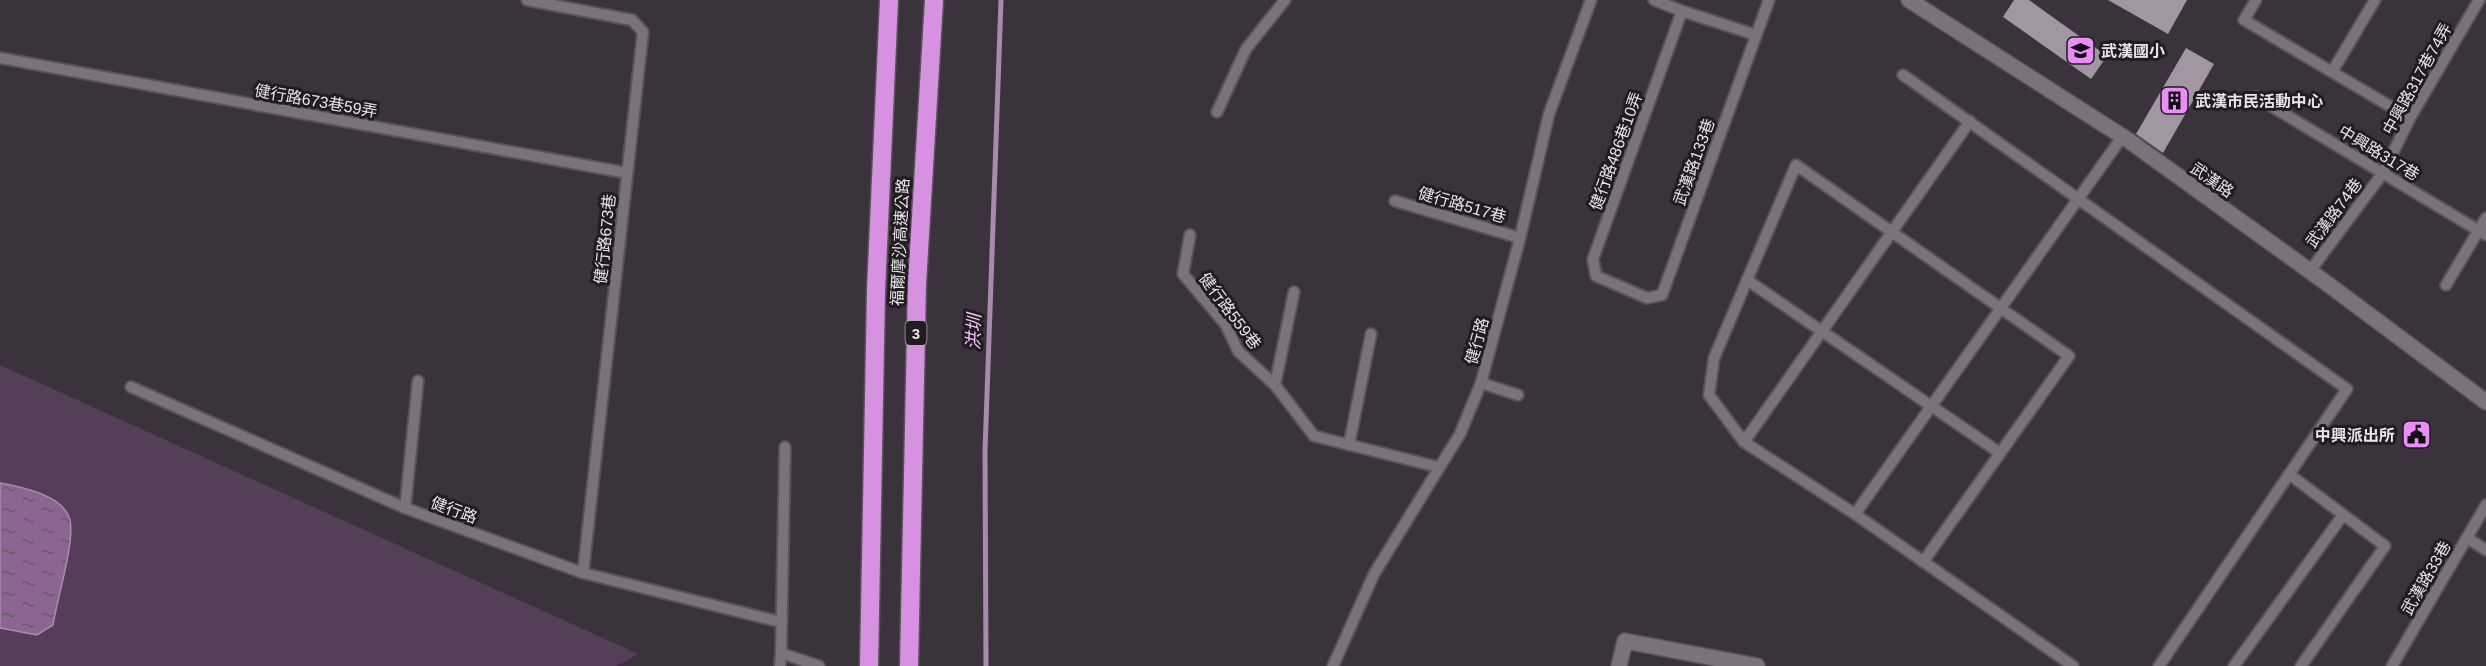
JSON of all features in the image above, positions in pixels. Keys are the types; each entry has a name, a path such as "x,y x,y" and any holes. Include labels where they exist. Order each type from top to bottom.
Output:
{"highway":[{"name":"福爾摩沙高速公路","path":"869,666 876,291 889,0"},
{"name":"福爾摩沙高速公路","path":"909,666 917,284 934,0"}],"street":[{"name":"武漢路","path":"1909,0 2122,137 2310,271 2486,402"},
{"path":"1619,666 1625,641 1757,666"}],"lane":[{"name":"健行路673巷","path":"527,0 632,20 643,32 582,573"},
{"path":"1217,112 1246,49 1285,0"},
{"name":"健行路","path":"1333,666 1374,574 1460,434 1481,383 1520,238 1549,114 1590,0"},
{"path":"1654,0 1682,12 1756,35"},
{"name":"武漢路133巷","path":"1622,287 1647,297 1662,295 1769,0"},
{"path":"2256,0 2244,20 2410,118"},
{"path":"2332,72 2375,0"},
{"name":"中興路317巷74弄","path":"2383,173 2410,118 2479,0"},
{"name":"健行路486巷10弄","path":"1622,287 1596,276 1593,259 1682,12"},
{"name":"健行路673巷59弄","path":"0,58 627,173"},
{"path":"1903,75 2347,388 2159,666"},
{"name":"中興路317巷","path":"2256,97 2482,232"},
{"path":"1744,442 1970,121"},
{"path":"1855,514 2122,137"},
{"path":"1923,562 2069,356 1796,165 1714,358 1709,395 1744,442 1855,514 1923,562 2073,666"},
{"name":"武漢路74巷","path":"2310,271 2383,173"},
{"name":"健行路517巷","path":"1395,201 1520,238"},
{"path":"2446,285 2482,232 2486,218"},
{"name":"健行路559巷","path":"1190,235 1183,274 1226,325 1238,351 1275,385 1314,436 1438,468"},
{"path":"1747,280 2000,453"},
{"path":"1275,385 1293,292"},
{"path":"1349,445 1371,334"},
{"path":"405,508 418,381"},
{"path":"1481,383 1518,395"},
{"name":"健行路","path":"131,387 405,508 582,573 781,622"},
{"path":"780,666 785,447"},
{"path":"2289,474 2385,546 2301,666"},
{"name":"武漢路33巷","path":"2392,666 2486,505"},
{"path":"2234,666 2343,515"},
{"path":"2467,538 2486,550"},
{"path":"781,654 819,666"}],"shaded area":[{"path":"0,365 638,654 616,666 0,666"}],"water":[{"path":"0,483 51,498 66,511 70,520 68,556 53,625 37,635 0,628"}],"building":[{"path":"2014,0 2029,0 2107,56 2091,79 2003,17"},
{"path":"2108,0 2187,0 2168,34"},
{"name":"武漢市民活動中心","path":"2186,48 2214,64 2163,153 2136,134"}],"waterway":[{"name":"洪圳","path":"986,666 985,451 1001,0"}],"place":[{"name":"武漢國小","path":"2080,51"},
{"name":"武漢市民活動中心","path":"2174,101"},
{"name":"中興派出所","path":"2416,435"}]}
